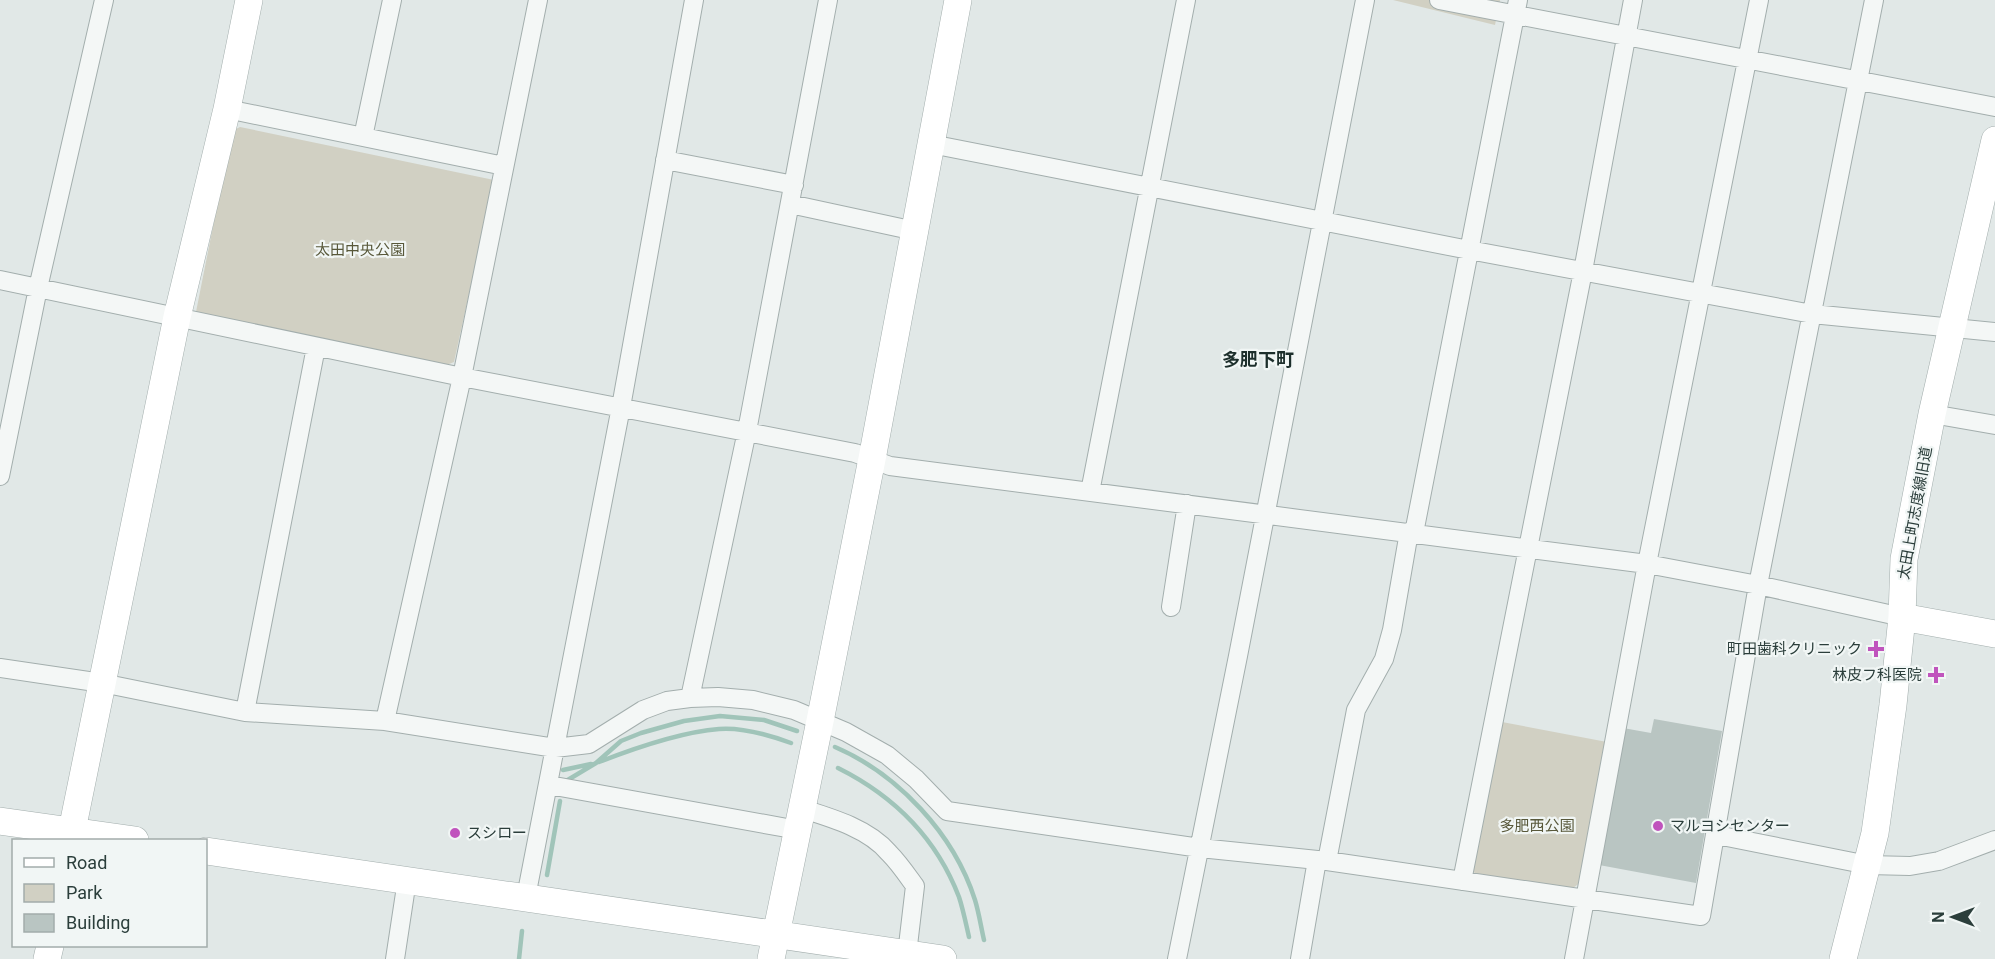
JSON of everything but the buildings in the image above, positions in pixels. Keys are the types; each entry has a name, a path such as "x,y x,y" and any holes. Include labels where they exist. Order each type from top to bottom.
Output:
{"street":[{"path":"0,476 38,288 104,0"},
{"path":"71,836 177,317 227,108 249,0"},
{"path":"363,136 392,0"},
{"path":"385,721 462,377 538,0"},
{"path":"526,897 621,407 694,0"},
{"path":"690,698 747,431 828,0"},
{"path":"773,947 872,459 958,0"},
{"path":"1090,492 1186,0"},
{"path":"1177,959 1365,0"},
{"path":"1439,0 1516,7 1626,35 1747,61 1995,107"},
{"path":"1462,881 1633,0"},
{"path":"1574,959 1647,564 1759,0"},
{"path":"0,668 102,683 245,712 385,721 555,747 589,744 643,710 667,701 690,698 753,700 794,710 846,732 887,755 916,779 947,811 1200,848 1322,861 1701,916 1717,835 1758,585 1874,0"},
{"path":"1300,959 1356,710 1384,659 1392,630 1470,250 1516,7"},
{"path":"227,108 504,166"},
{"name":"太田上町志度線旧道","path":"1843,959 1868,865 1893,705 1902,617 1904,560 1932,414 1995,140"},
{"path":"931,144 1470,250 1812,314 1995,332"},
{"path":"665,160 794,186"},
{"path":"790,204 915,231"},
{"path":"0,280 462,377 855,453 890,466 1647,564 1995,634"},
{"path":"245,712 316,347"},
{"path":"1932,414 1995,425"},
{"path":"1171,607 1187,504"},
{"path":"549,785 800,819 826,816 869,836 888,851 915,886 907,954"},
{"path":"0,821 71,836 119,839"},
{"path":"1717,835 1868,865 1910,866 1939,861 1995,840"},
{"path":"207,851 526,897 773,947 907,954 943,959"},
{"path":"395,959 407,880"}],"green space":[{"path":"1393,0 1500,0 1495,25"},
{"name":"太田中央公園","path":"240,127 494,180 454,362 444,366 196,312 232,131"},
{"name":"多肥西公園","path":"1502,722 1607,742 1581,882 1573,888 1476,875 1472,869"}],"waterway":[{"path":"566,781 596,763 621,741 684,721 720,716 764,720 797,731"},
{"path":"599,762 673,737 719,729 747,730 791,743"},
{"path":"835,747 880,773 921,809 938,830 966,876 984,940"},
{"path":"563,770 591,764"},
{"path":"838,768 895,805 925,837 938,855 959,897 969,937"},
{"path":"547,875 560,801"},
{"path":"519,959 522,931"}],"place":[{"name":"町田歯科クリニック","path":"1876,649"},
{"name":"林皮フ科医院","path":"1936,675"},
{"name":"マルヨシセンター","path":"1658,826"},
{"name":"スシロー","path":"455,833"}],"district":[{"name":"多肥下町","path":"1258,360"}]}
